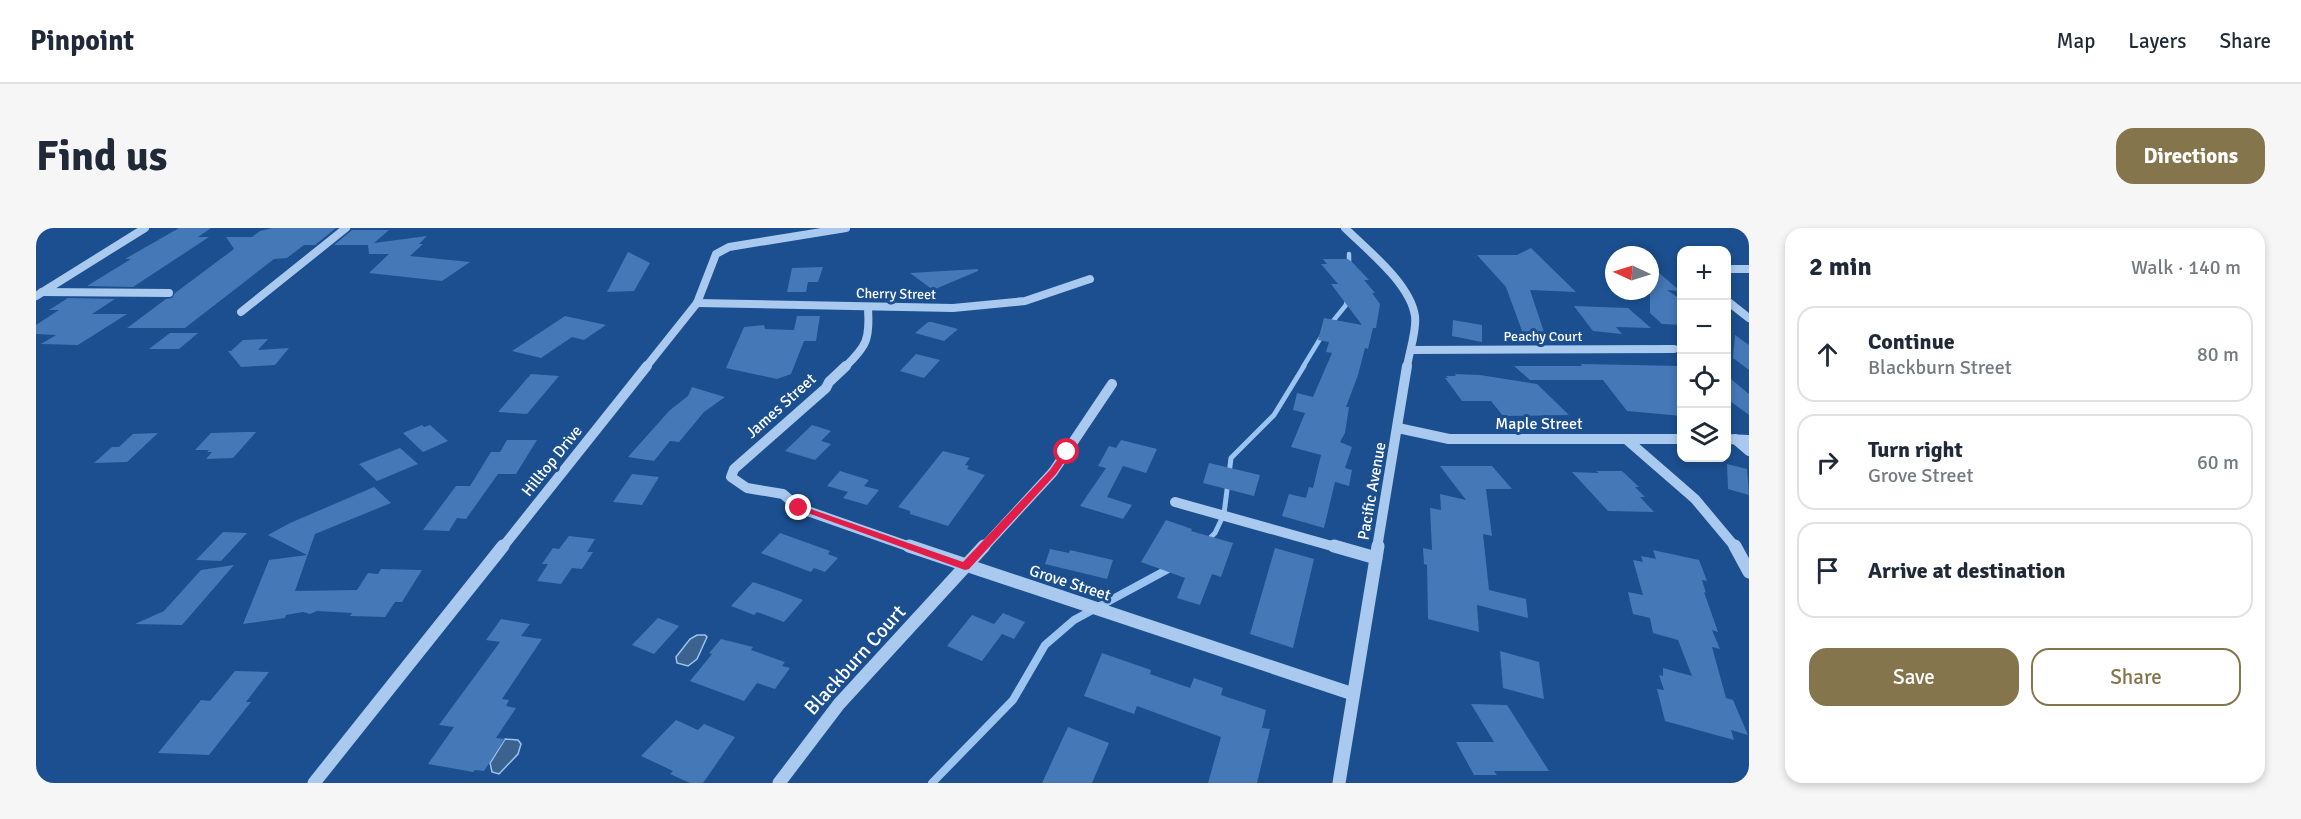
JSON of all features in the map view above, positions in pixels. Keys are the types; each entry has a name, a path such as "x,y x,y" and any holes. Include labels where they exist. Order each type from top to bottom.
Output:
{"street":[{"path":"39,294 145,228"},
{"path":"241,312 346,228"},
{"name":"Hilltop Drive","path":"314,783 697,303 716,254 729,247 846,228"},
{"name":"Pacific Avenue","path":"1339,783 1415,317 1412,304 1401,288 1345,228"},
{"path":"1731,269 1749,269"},
{"name":"Cherry Street","path":"697,303 912,309 1009,304 1025,301 1090,279"},
{"path":"39,294 169,293"},
{"path":"1731,304 1749,318"},
{"name":"James Street","path":"783,493 760,491 736,483 732,477 734,469 826,388 829,382 863,350 869,333 868,308"},
{"name":"Peachy Court","path":"1411,350 1674,349"},
{"name":"Blackburn Court","path":"779,783 795,759 840,704 1053,472 1112,384"},
{"name":"Maple Street","path":"1398,428 1449,440 1677,439"},
{"path":"1626,439 1721,526 1739,550 1749,572"},
{"path":"1731,439 1749,440"},
{"path":"1731,439 1749,451"},
{"name":"Grove Street","path":"783,493 799,508 965,566 1353,694"},
{"path":"1175,502 1376,558"}],"water":[{"path":"697,635 707,637 697,659 688,666 677,663 676,657 690,639"},
{"path":"505,739 518,740 521,744 518,754 499,774 492,772 490,763"}],"building":[{"path":"179,228 211,228 198,237 209,237 133,287 87,286 131,259 125,259"},
{"path":"272,228 336,228 315,245 304,245 287,258 274,259 185,328 127,328 166,299 172,298 175,293 234,249 226,237 252,237 260,231"},
{"path":"352,230 389,230 374,243 427,236 419,244 423,244 410,256 470,262 442,281 369,273 389,254 369,254 368,245 334,245"},
{"path":"1531,248 1576,292 1530,290 1545,335 1522,331 1506,287 1477,255 1517,255"},
{"path":"628,252 650,263 634,291 607,292"},
{"path":"1323,259 1348,259 1369,280 1364,280 1375,293 1372,293 1380,304 1376,328 1373,328 1368,349 1365,348 1346,407 1349,407 1345,433 1340,442 1352,447 1345,468 1352,470 1349,486 1335,482 1324,528 1282,516 1289,494 1306,498 1309,487 1313,488 1321,455 1291,447 1305,413 1293,410 1297,393 1313,397 1332,353 1326,352 1329,342 1318,340 1324,318 1362,325 1331,284 1338,284 1321,264 1327,264"},
{"path":"823,267 818,282 808,282 806,292 787,292 792,268"},
{"path":"978,269 978,271 933,290 910,273"},
{"path":"1659,273 1677,288 1677,291 1667,290 1677,297 1677,325 1662,324 1650,313 1650,300 1659,300"},
{"path":"68,298 115,299 92,314 127,314 78,345 41,344 56,335 36,334 36,325 59,310 49,310"},
{"path":"1574,306 1628,308 1651,328 1616,327 1622,334 1593,331"},
{"path":"565,316 606,325 584,340 572,337 541,358 512,351"},
{"path":"797,316 820,316 816,341 804,341 791,374 777,379 726,368 744,327 764,325 765,329 794,330"},
{"path":"1453,320 1482,325 1482,342 1452,336"},
{"path":"928,322 958,329 944,341 915,333"},
{"path":"170,333 198,333 179,349 149,349"},
{"path":"1735,335 1749,345 1749,370 1733,358"},
{"path":"268,339 258,350 289,348 275,365 241,367 228,351 243,340"},
{"path":"916,354 940,360 924,378 900,371"},
{"path":"1581,364 1677,366 1677,416 1627,411 1603,380 1530,380 1514,366 1582,366"},
{"path":"531,374 559,376 527,414 498,412"},
{"path":"1455,374 1480,375 1537,384 1569,415 1503,416 1491,401 1462,401 1445,378 1456,376"},
{"path":"1731,379 1749,394 1749,415 1731,402"},
{"path":"692,387 725,397 704,412 679,442 670,441 654,461 628,457 670,410 688,396"},
{"path":"422,425 424,427 430,425 448,441 423,452 403,433"},
{"path":"812,425 831,431 821,441 831,444 815,460 785,451"},
{"path":"256,432 233,458 206,459 212,452 195,450 211,433"},
{"path":"158,433 127,462 94,463 112,447 119,447 133,434"},
{"path":"507,440 537,440 516,474 498,474 466,519 457,518 449,531 423,530 456,486 470,486 491,452 500,452"},
{"path":"1121,440 1157,449 1146,473 1123,466 1107,497 1132,505 1123,519 1080,506 1106,468 1098,466 1109,446 1116,448"},
{"path":"400,448 418,464 377,481 359,464"},
{"path":"943,451 970,458 965,465 969,466 967,469 985,475 948,526 910,514 910,511 898,507"},
{"path":"1209,463 1260,475 1254,496 1203,483"},
{"path":"1727,464 1747,469 1749,495 1728,489"},
{"path":"1440,466 1492,466 1512,489 1486,489 1492,536 1483,534 1489,590 1526,599 1528,618 1477,605 1479,632 1428,619 1427,565 1424,564 1423,548 1432,550 1430,508 1441,510 1440,494 1466,500"},
{"path":"840,471 869,480 864,486 879,490 867,505 843,498 848,492 827,486"},
{"path":"1596,471 1622,471 1639,487 1635,487 1645,497 1640,497 1654,512 1608,511 1572,472 1599,473"},
{"path":"632,474 659,477 642,505 613,502"},
{"path":"374,487 391,503 315,534 295,591 357,590 368,573 378,574 381,569 422,570 402,602 395,602 385,617 350,616 352,613 317,611 243,624 269,560 307,555 268,535 290,523"},
{"path":"1166,520 1192,529 1191,531 1233,543 1221,577 1212,574 1200,605 1177,598 1185,578 1141,562"},
{"path":"223,532 247,533 221,561 196,560"},
{"path":"780,533 830,551 828,554 838,558 825,572 814,568 811,572 761,553"},
{"path":"569,536 595,539 587,552 593,552 582,569 572,568 561,584 537,581 548,564 542,564 553,548 559,549"},
{"path":"1275,548 1314,559 1293,648 1250,634"},
{"path":"1050,549 1069,553 1070,550 1113,560 1107,579 1045,564"},
{"path":"1653,550 1699,560 1707,581 1702,580 1706,593 1704,592 1718,632 1712,630 1720,649 1712,647 1726,698 1733,700 1748,735 1731,730 1734,740 1665,721 1657,689 1664,690 1659,675 1663,676 1663,668 1692,676 1678,640 1653,633 1650,618 1633,614 1628,592 1643,595 1633,560 1643,562 1641,556 1656,559"},
{"path":"234,565 182,625 135,624 164,611 201,570"},
{"path":"753,582 803,600 784,622 757,612 754,615 731,606"},
{"path":"1003,613 1025,622 1014,639 1002,634 982,661 947,646 972,615 994,624"},
{"path":"658,618 679,626 654,654 632,645"},
{"path":"501,619 530,624 521,636 542,639 502,699 509,700 506,706 516,708 496,738 505,739 484,771 475,770 473,772 428,764 454,727 439,725 500,642 486,640"},
{"path":"721,639 753,647 751,650 785,662 782,666 790,668 775,689 757,683 744,701 690,681"},
{"path":"1500,651 1539,662 1544,699 1503,688"},
{"path":"1102,653 1151,670 1150,674 1190,688 1194,678 1223,688 1221,695 1266,710 1262,728 1270,729 1257,783 1208,783 1221,737 1137,706 1134,714 1084,696"},
{"path":"235,671 269,672 246,702 251,702 209,755 158,753 201,700 210,701"},
{"path":"1471,704 1507,705 1549,771 1494,771 1497,775 1474,775 1456,742 1494,742"},
{"path":"676,720 698,730 704,724 735,737 703,783 690,783 670,774 673,771 641,756"},
{"path":"1068,727 1109,743 1092,783 1042,783"}],"waterway":[{"path":"1349,254 1349,266"},
{"path":"1329,326 1346,305 1347,297"},
{"path":"1303,367 1323,334"},
{"path":"1207,541 1215,533 1224,514 1231,458 1274,415 1304,366"},
{"path":"932,783 1013,700 1045,645 1074,620 1172,567"}],"route":[{"path":"799,508 965,566 1053,472 1067,452"}]}
